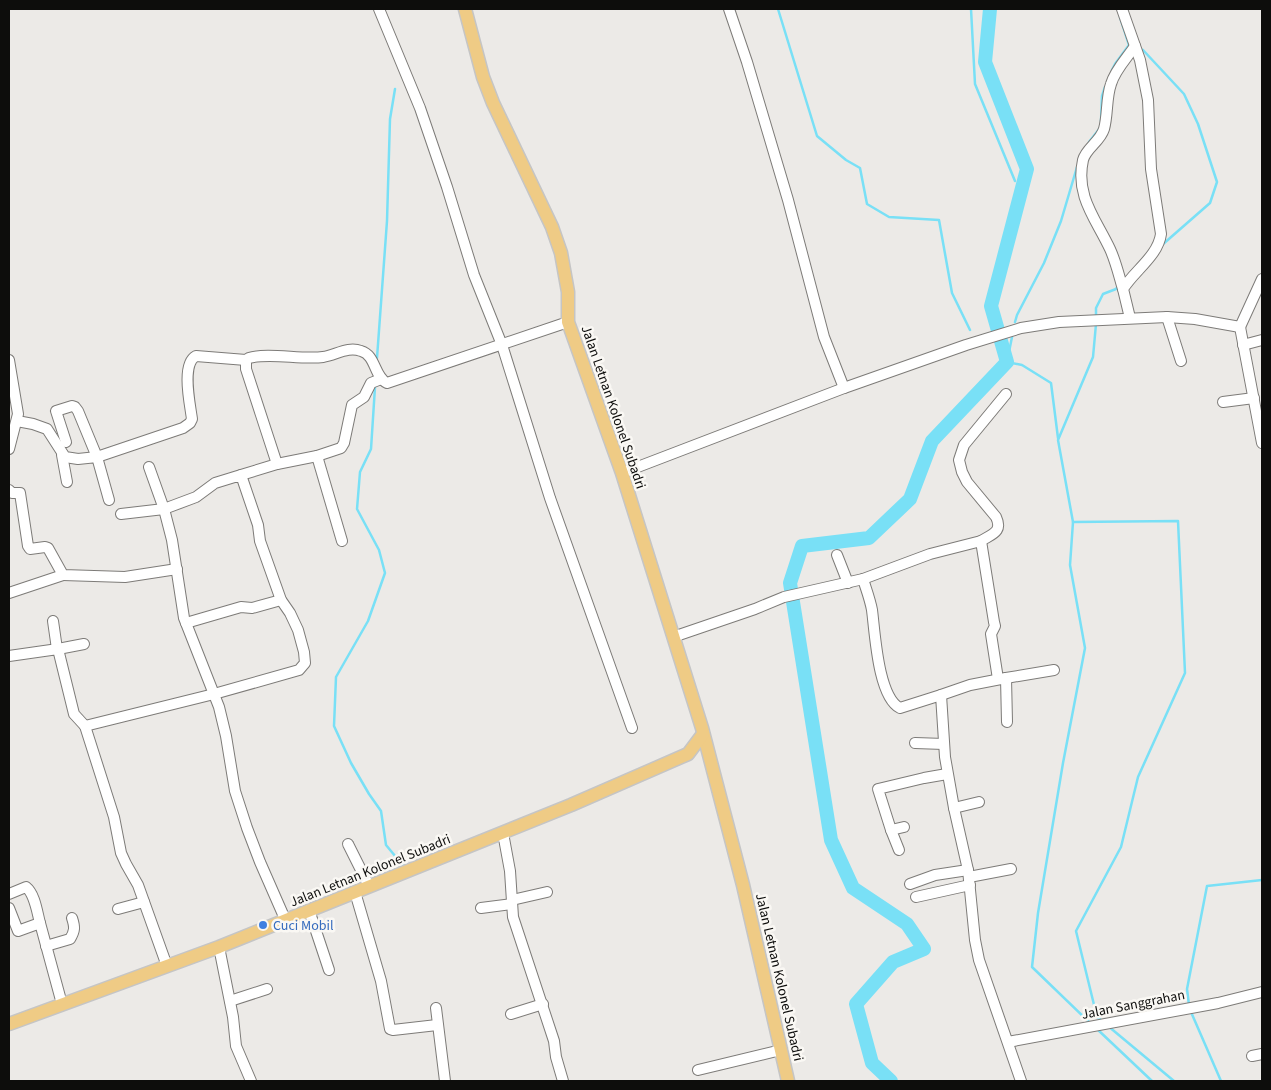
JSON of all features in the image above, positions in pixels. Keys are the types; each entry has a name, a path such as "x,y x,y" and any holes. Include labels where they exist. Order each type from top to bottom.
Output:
{"main road":[{"name":"Jalan Letnan Kolonel Subadri","path":"465,9 483,77 493,103 552,227 561,253 568,292 568,322 622,473 703,734 743,885 788,1081"},
{"path":"688,754 703,734"},
{"path":"688,754 708,752"},
{"name":"Jalan Letnan Kolonel Subadri","path":"9,1024 219,947 502,833 688,754"}],"street":[{"path":"379,9 420,108 474,275 502,345 553,507 632,728"},
{"path":"728,9 788,200 824,337 844,388"},
{"path":"1122,9 1136,46 1148,100 1151,169 1161,234 1160,241 1149,257 1123,289"},
{"path":"1130,318 1111,251 1085,202 1082,176 1083,160 1087,152 1102,135 1110,86 1114,76 1136,46"},
{"path":"1262,279 1240,327 1256,393 1262,443"},
{"path":"622,473 844,388 1008,331 1039,324 1059,322 1167,317 1195,319 1240,327"},
{"path":"1167,317 1181,361"},
{"path":"62,455 66,458 78,459 96,457 190,424 192,419 188,386 189,364 193,357 196,356 246,360 252,356 319,357 349,349 362,351 368,355 374,362 381,379 387,383 568,322"},
{"path":"1243,345 1262,340"},
{"path":"9,360 18,414 9,449"},
{"path":"246,360 246,369 277,464"},
{"path":"120,514 164,509 196,496 215,483 277,464 317,456 341,448 344,443 352,405 364,397 371,383 381,379"},
{"path":"1223,402 1256,393"},
{"path":"673,637 784,598 863,580 930,554 981,541 995,532 999,527 996,517 967,482 959,460 964,445 1006,394"},
{"path":"66,442 56,411 72,406 76,407 96,457 109,500"},
{"path":"17,421 47,429 62,455 67,482"},
{"path":"317,456 342,541"},
{"path":"149,467 164,509 186,624 219,707 235,791 247,828 285,919"},
{"path":"85,726 214,694 302,668 304,652 298,630 290,613 280,600 260,541 258,525 242,475"},
{"path":"9,490 12,493 20,493 28,546 30,549 48,548 63,575"},
{"path":"981,541 994,622 994,629 991,634 1002,679 1007,722"},
{"path":"837,555 848,583"},
{"path":"9,593 63,575 125,576 177,569"},
{"path":"863,580 872,610 872,623 884,688 894,705 900,708 970,685 1054,670"},
{"path":"186,624 241,607 252,608 280,600"},
{"path":"52,621 57,649 74,714 85,726 114,817 121,853 138,885 167,966"},
{"path":"9,656 84,644"},
{"path":"941,695 947,774 969,877 975,940 979,960 1021,1081"},
{"path":"915,744 944,744"},
{"path":"899,850 878,789 947,774"},
{"path":"954,808 979,802"},
{"path":"891,830 904,827"},
{"path":"502,833 510,871 514,916 554,1041 556,1057 563,1081"},
{"path":"348,844 369,886"},
{"path":"916,897 969,877 1011,869"},
{"path":"910,884 935,875 969,877"},
{"path":"9,894 26,888 29,890 40,922 62,1004"},
{"path":"355,892 381,981 390,1029 437,1025"},
{"path":"482,908 547,892"},
{"path":"118,909 144,902"},
{"path":"9,908 18,930 40,922"},
{"path":"309,910 329,970"},
{"path":"46,946 70,939 75,926 72,918"},
{"path":"219,947 234,1022 236,1046 248,1080"},
{"path":"230,1001 267,989"},
{"name":"Jalan Sanggrahan","path":"1008,1042 1218,1003 1262,992"},
{"path":"511,1014 543,1004"},
{"path":"436,1008 445,1081"},
{"path":"698,1070 781,1050"}],"waterway":[{"path":"778,9 817,136 846,160 860,168 867,204 889,217 939,220 952,293 970,330"},
{"path":"971,9 975,84 1015,181"},
{"path":"891,1081 872,1063 856,1004 893,962 924,949 907,924 853,888 831,840 790,583 802,546 869,538 910,499 932,441 1007,362 991,306 1027,169 985,62 990,9"},
{"path":"1112,70 1129,45 1120,17"},
{"path":"1139,49 1143,50 1184,94 1198,124 1217,182 1210,203 1162,245"},
{"path":"1101,121 1102,96 1105,87"},
{"path":"377,358 387,221 390,119 395,89"},
{"path":"1089,142 1100,128"},
{"path":"1015,322 1044,263 1061,221 1077,167"},
{"path":"1096,316 1096,308 1103,294 1116,289 1118,286"},
{"path":"1096,324 1093,357 1058,440 1073,522 1178,521 1185,673 1138,777 1121,847 1076,931 1097,1017 1102,1021"},
{"path":"1012,337 1007,362 1022,365 1051,383 1058,438"},
{"path":"375,387 371,449 360,472 357,509 379,550 385,573 368,621 336,677 334,726 351,763 381,811 386,845 405,868"},
{"path":"1073,522 1070,565 1085,648 1063,763 1038,913 1032,967 1089,1022"},
{"path":"1189,1005 1187,989 1207,886 1262,880"},
{"path":"1191,1012 1221,1081"},
{"path":"1108,1026 1174,1081"},
{"path":"1097,1029 1152,1081"}],"place":[{"name":"Cuci Mobil","path":"263,925"}]}
